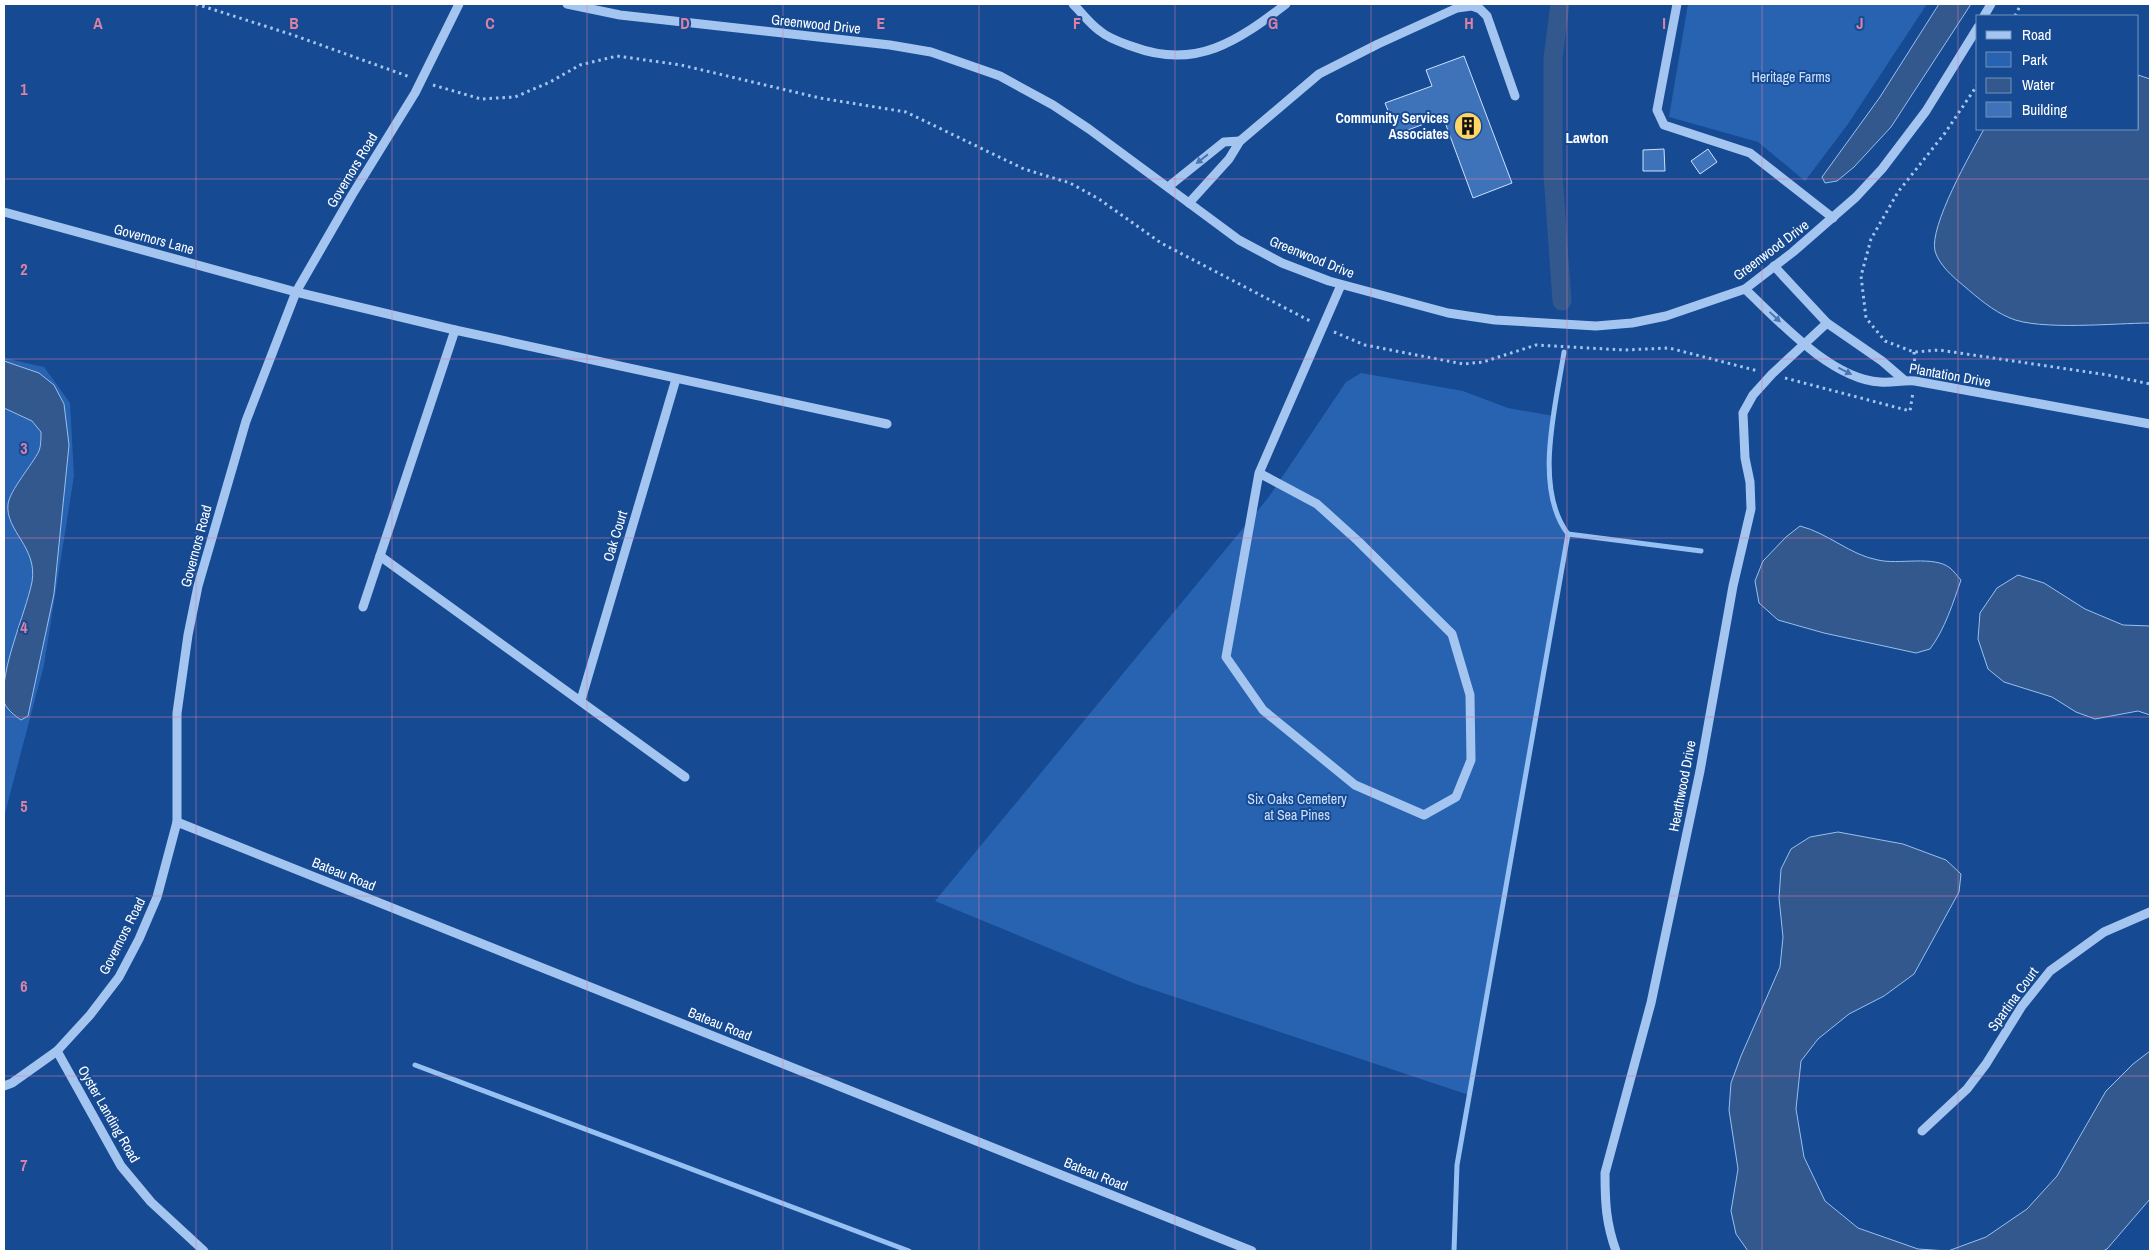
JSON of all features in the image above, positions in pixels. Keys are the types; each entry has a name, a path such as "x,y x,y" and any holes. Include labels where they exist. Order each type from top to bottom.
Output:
{"street":[{"name":"Governors Road","path":"4,1086 12,1083 58,1051 90,1015 119,977 157,897 177,822 177,713 186,644 198,586 246,422 296,292 421,81 459,4"},
{"name":"Greenwood Drive","path":"567,4 620,15 931,52 1000,76 1053,105 1127,156 1239,240 1282,263 1341,285 1448,313 1495,320 1596,326 1632,323 1666,316 1745,289 1810,239 1882,169 1906,139 1926,111 1976,30"},
{"path":"1073,4 1100,32 1120,42 1154,54 1185,56 1220,48 1251,31 1286,4"},
{"path":"1677,4 1658,110 1664,125 1750,153 1833,218"},
{"path":"1985,15 1991,4"},
{"path":"1189,203 1230,159 1240,140 1319,74 1378,44 1457,8 1472,5 1480,9 1487,16 1515,96"},
{"path":"1168,187 1224,142 1240,140"},
{"name":"Governors Lane","path":"4,212 296,292"},
{"path":"1774,266 1827,323 1882,360 1904,380"},
{"path":"1259,473 1317,504 1358,541 1452,634 1470,695 1471,760 1456,797 1424,815 1355,785 1263,710 1226,657 1259,473 1341,285"},
{"name":"Plantation Drive","path":"1745,289 1804,344 1828,362 1852,375 1880,382 1915,381 2150,424"},
{"path":"296,292 456,330 888,424"},
{"name":"Hearthwood Drive","path":"1616,1251 1608,1229 1605,1202 1605,1173 1651,1003 1700,771 1733,586 1751,509 1750,482 1745,458 1743,413 1753,395 1772,374 1827,323"},
{"path":"362,607 456,330"},
{"name":"Oak Court","path":"581,700 676,379"},
{"path":"380,556 685,777"},
{"name":"Bateau Road","path":"177,822 1252,1251"},
{"name":"Spartina Court","path":"1922,1130 1966,1089 1986,1064 2022,1006 2050,971 2104,932 2150,912"},
{"name":"Oyster Landing Road","path":"58,1051 121,1166 151,1202 204,1251"}],"path":[{"path":"196,4 292,35 421,81 481,99 515,97 550,82 580,65 617,56 681,65 820,98 906,112 1024,170 1070,183 1099,199 1161,243 1324,327 1365,345 1463,364 1483,362 1536,345 1624,350 1670,348 1910,411 1915,381 1914,352"},
{"path":"1976,87 1945,133 1898,192 1871,239 1861,276 1866,318 1885,341 1914,352 1939,350 2108,375 2150,384"}],"green space":[{"name":"Heritage Farms","path":"1688,4 1927,4 1848,124 1805,181 1758,142 1669,117"},
{"path":"4,358 44,367 70,403 74,476 44,665 4,817"},
{"name":"Six Oaks Cemetery at Sea Pines","path":"1361,373 1463,391 1508,408 1554,416 1548,461 1550,492 1560,521 1568,534 1469,1095 1133,983 935,901 1268,498 1346,382"}],"water":[{"path":"1939,4 1971,4 1891,127 1854,167 1837,181 1825,183 1822,177 1880,97"},
{"path":"2139,75 2150,79 2150,323 2058,325 2023,322 1998,312 1980,300 1951,275 1943,266 1935,251 1938,225 1961,172 1983,130 2139,130"},
{"path":"4,361 39,373 54,385 64,404 69,445 54,594 28,716 21,720 6,706 4,688 9,658 29,595 33,570 26,549 11,523 8,514 8,504 13,492 39,451 41,432 32,421 4,408"},
{"path":"1800,526 1810,529 1858,554 1878,560 1935,562 1951,569 1961,580 1952,607 1930,649 1916,653 1824,633 1778,620 1759,603 1755,581 1763,561 1786,537"},
{"path":"2018,575 2044,583 2085,609 2123,625 2150,626 2150,715 2138,711 2095,719 2076,712 2052,697 2004,682 1988,669 1978,639 1980,613 1997,588"},
{"path":"1838,832 1903,844 1946,860 1961,874 1959,892 1914,974 1884,996 1849,1014 1818,1039 1801,1061 1796,1109 1804,1157 1825,1201 1858,1228 1918,1249 1948,1251 1748,1251 1736,1234 1731,1211 1738,1169 1729,1110 1731,1083 1780,967 1783,937 1779,898 1781,869 1791,849 1810,837"},
{"path":"2150,1051 2150,1199 2107,1249 2103,1251 1948,1251 1986,1237 2027,1209 2057,1176 2106,1091 2133,1064"}],"building":[{"name":"Community Services Associates","path":"1464,56 1512,183 1473,198 1443,117 1397,134 1385,103 1432,86 1426,70"},
{"path":"1664,149 1665,171 1643,171 1643,150"},
{"path":"1708,149 1717,162 1700,174 1691,161"}],"waterway":[{"path":"1560,4 1553,58 1553,175 1562,301"},
{"path":"1454,1251 1457,1165 1568,534 1557,515 1551,494 1549,470 1553,421 1564,352"},
{"path":"1568,534 1701,551"},
{"path":"415,1065 909,1251"}],"place":[{"name":"Community Services Associates","path":"1468,126"}],"district":[{"name":"Lawton","path":"1587,137"}]}
